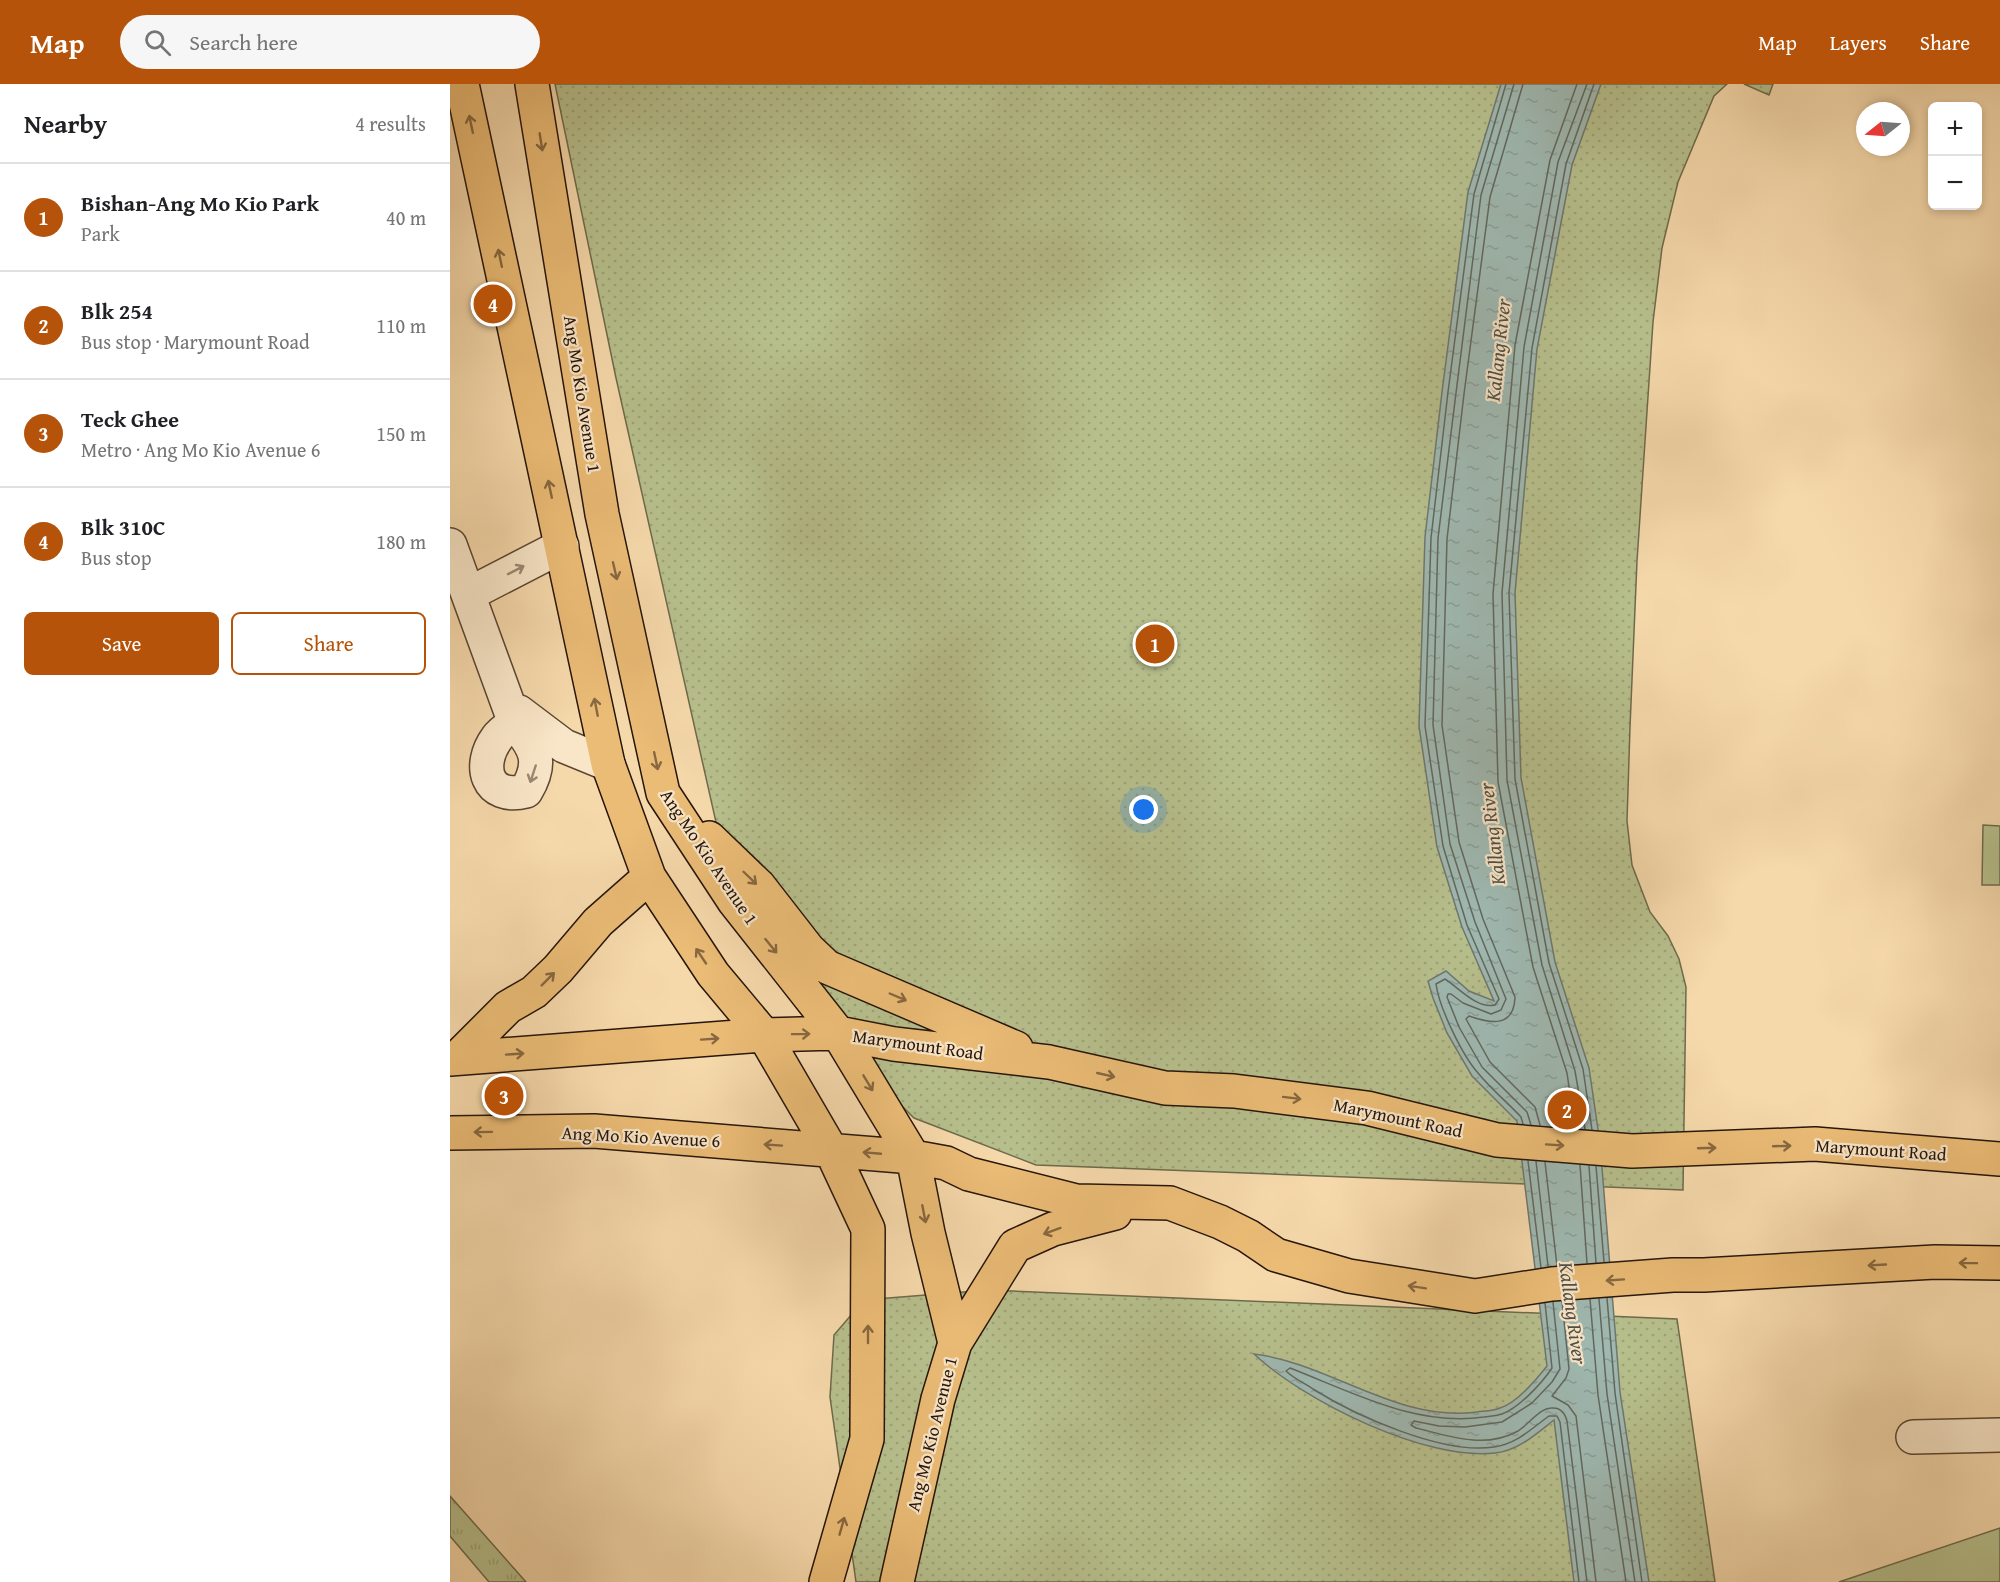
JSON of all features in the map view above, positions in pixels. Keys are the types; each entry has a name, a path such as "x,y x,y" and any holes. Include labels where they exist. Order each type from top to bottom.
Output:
{"main road":[{"path":"462,84 608,764 649,877 713,975 764,1035 831,1150 868,1229 867,1439 825,1582"},
{"name":"Ang Mo Kio Avenue 1","path":"532,84 602,514 663,793 734,901 838,1033 913,1157 928,1233 955,1343 938,1399 897,1582"},
{"path":"663,793 759,886 808,949 827,967 1049,1062"},
{"path":"454,1058 508,1007 534,992 558,969 598,921 649,877"},
{"name":"Marymount Road","path":"764,1035 838,1033 894,1044 1049,1062 1165,1088 1234,1091 1367,1108 1497,1140 1632,1151 1815,1144 2000,1159"},
{"path":"454,1058 764,1035"},
{"name":"Ang Mo Kio Avenue 6","path":"450,1133 594,1131 831,1150"},
{"path":"831,1150 913,1157 946,1163 969,1174 1076,1202 1170,1203 1220,1222 1248,1236 1276,1255 1348,1276 1475,1296 1552,1284 1673,1275 1935,1262 2000,1263"},
{"path":"955,1343 1015,1246 1053,1229 1113,1213 1170,1203"}],"lane":[{"path":"450,545 513,714 564,746 608,764"},
{"path":"468,594 562,546"},
{"path":"1913,1437 2000,1435"}],"green space":[{"path":"555,84 1727,84 1714,96 1678,182 1662,248 1653,322 1637,561 1630,727 1627,821 1632,865 1650,912 1668,936 1679,959 1686,987 1683,1190 1036,1165 914,1118 875,1079 738,920 616,378"},
{"path":"1744,84 1773,84 1769,95"},
{"path":"1983,825 2000,826 2000,885 1982,885"},
{"path":"988,1290 1677,1319 1715,1582 856,1582 830,1397 834,1335 864,1300"},
{"path":"450,1496 526,1582 489,1582 450,1536"},
{"path":"2000,1528 2000,1582 1839,1582"}],"water":[{"name":"Kallang River","path":"1501,84 1601,84 1572,165 1537,349 1515,593 1521,778 1555,962 1589,1068 1600,1143 1620,1392 1649,1582 1574,1582 1554,1420 1526,1441 1503,1452 1467,1453 1435,1448 1401,1438 1334,1408 1276,1372 1254,1354 1310,1368 1391,1401 1419,1409 1448,1413 1488,1411 1506,1405 1526,1390 1547,1366 1517,1121 1472,1076 1447,1033 1428,981 1446,971 1469,991 1494,1001 1462,927 1437,847 1419,726 1425,537 1442,392 1468,192"}],"place":[{"name":"Blk 310C","path":"493,304"},
{"name":"Bishan-Ang Mo Kio Park","path":"1155,644"},
{"name":"Teck Ghee","path":"504,1096"},
{"name":"Blk 254","path":"1567,1110"}]}
